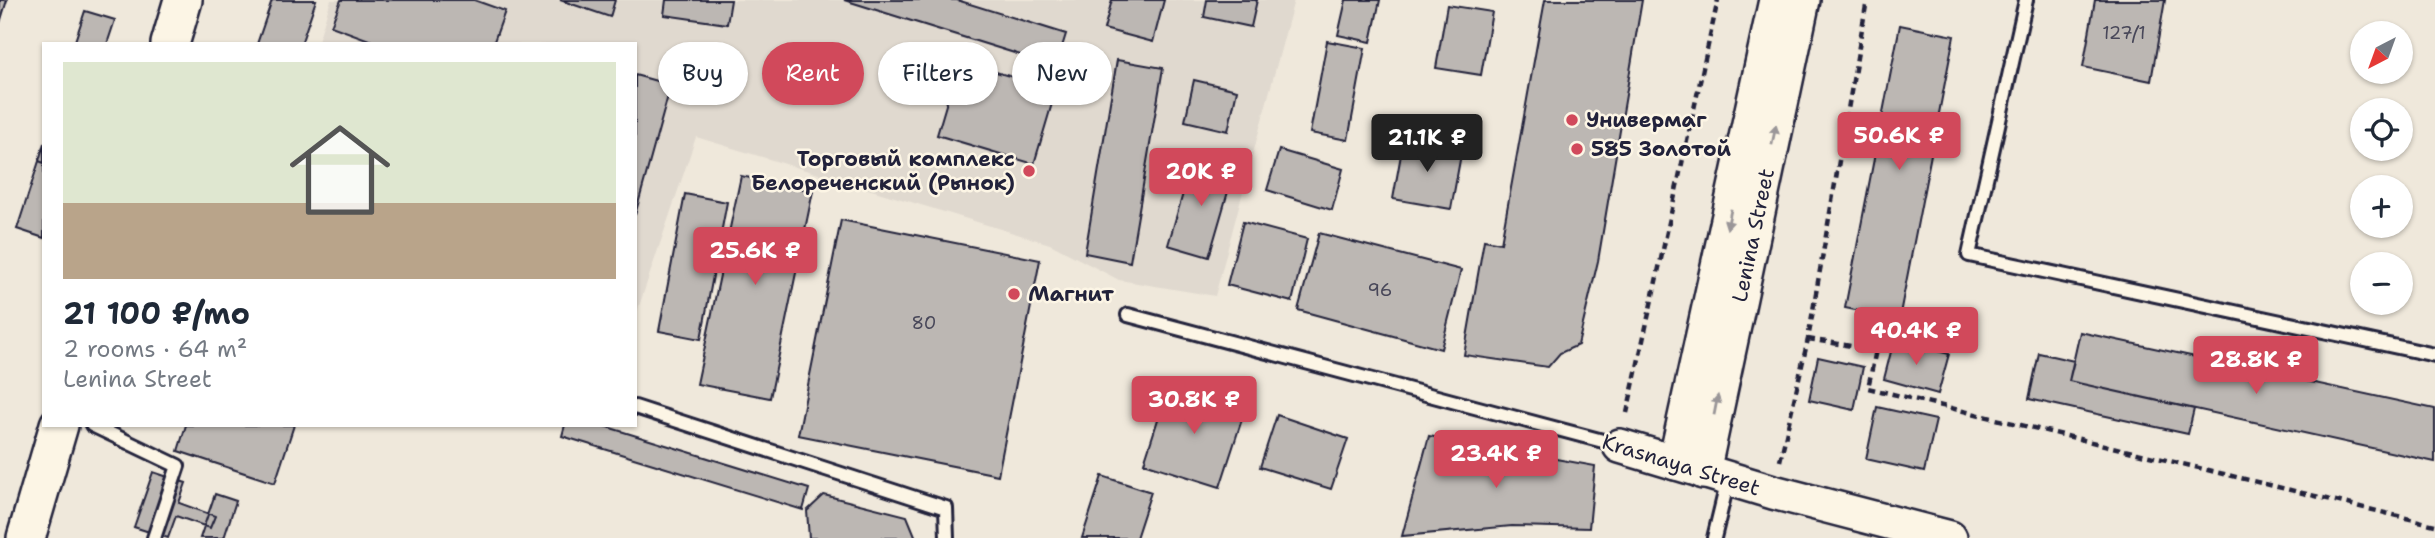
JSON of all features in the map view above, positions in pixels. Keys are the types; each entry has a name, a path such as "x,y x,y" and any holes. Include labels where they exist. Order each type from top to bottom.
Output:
{"main road":[{"path":"171,42 183,0"},
{"path":"26,538 58,427"}],"street":[{"name":"Lenina Street","path":"1702,472 1776,0"},
{"name":"Lenina Street","path":"1702,472 1803,0"},
{"name":"Krasnaya Street","path":"1620,446 1773,492 1950,538"}],"lane":[{"path":"2026,0 1969,255 2435,355"},
{"name":"Krasnaya Street","path":"1128,315 1620,446"},
{"path":"637,408 946,508 947,538"},
{"path":"96,427 178,466 154,538"},
{"path":"1702,472 1714,538"}],"path":[{"path":"1620,446 1717,0"},
{"path":"1773,492 1808,338 1867,0"},
{"path":"1808,338 1876,351 1868,388 2435,525"}],"shaded area":[{"name":"Торговый комплекс Белореченский (Рынок)","path":"331,0 1294,0 1215,296 1119,280 1050,244 696,137 637,312 637,42 318,42"}],"building":[{"path":"0,0 7,0 0,23"},
{"path":"272,0 316,0 302,42 258,42"},
{"path":"341,0 474,0 505,11 494,42 375,42 331,26"},
{"path":"560,0 615,0 610,17"},
{"path":"666,0 731,0 727,24 664,15"},
{"path":"844,0 957,0 1066,34 1064,42 1012,42 1012,52 998,48 998,42 979,42"},
{"path":"1112,0 1164,0 1153,42 1104,29"},
{"path":"1207,0 1257,0 1251,27 1204,17"},
{"path":"1346,0 1380,0 1371,42 1338,35"},
{"name":"Универмаг","path":"1545,0 1642,0 1598,261 1578,345 1560,353 1548,367 1464,355 1484,240 1501,243"},
{"path":"2095,0 2165,0 2151,81 2083,67"},
{"path":"1447,5 1492,12 1481,75 1436,68"},
{"path":"85,11 115,20 108,42 75,42"},
{"path":"1900,25 1954,36 1899,319 1845,308"},
{"path":"1327,41 1365,48 1348,140 1310,133"},
{"path":"1117,60 1163,68 1130,262 1085,253 1110,105 1112,105"},
{"path":"998,73 1012,77 1012,105 1052,105 1034,164 937,135 946,105 998,105"},
{"path":"637,76 658,81 658,105 665,105 637,208"},
{"path":"1194,80 1237,90 1228,131 1185,121"},
{"path":"1404,138 1462,149 1451,209 1393,199"},
{"path":"1279,150 1343,169 1332,210 1267,190"},
{"path":"1193,159 1234,171 1209,257 1168,245"},
{"path":"39,161 42,162 42,237 17,229"},
{"path":"741,176 813,191 770,398 697,384"},
{"path":"685,194 727,202 701,339 659,331"},
{"path":"841,220 1040,260 998,475 798,435"},
{"path":"1243,222 1307,239 1292,302 1227,285"},
{"path":"1319,233 1461,270 1441,349 1298,310"},
{"path":"2080,332 2435,409 2435,462 2069,381"},
{"path":"1894,340 1949,354 1938,394 1884,379"},
{"path":"2039,353 2074,361 2069,381 2194,409 2188,434 2029,399"},
{"path":"1818,357 1863,367 1854,410 1809,400"},
{"path":"1169,385 1245,410 1220,487 1144,463"},
{"path":"1877,407 1936,420 1924,472 1866,459"},
{"path":"1277,415 1348,439 1331,489 1260,467"},
{"path":"185,427 293,427 275,483 178,451"},
{"path":"564,427 608,427 809,489 803,510 562,436"},
{"path":"1429,436 1595,466 1589,528 1512,526 1402,536"},
{"path":"153,472 186,483 179,503 215,516 210,528 176,516 168,538 134,527"},
{"path":"1102,476 1151,492 1136,538 1082,538"},
{"path":"215,494 236,501 224,538 200,538"},
{"path":"824,495 907,516 916,538 809,538 807,511"}],"place":[{"name":"Универмаг","path":"1572,120"},
{"name":"585 Золотой","path":"1577,149"},
{"name":"Торговый комплекс Белореченский (Рынок)","path":"1029,171"},
{"name":"Магнит","path":"1014,294"}]}
